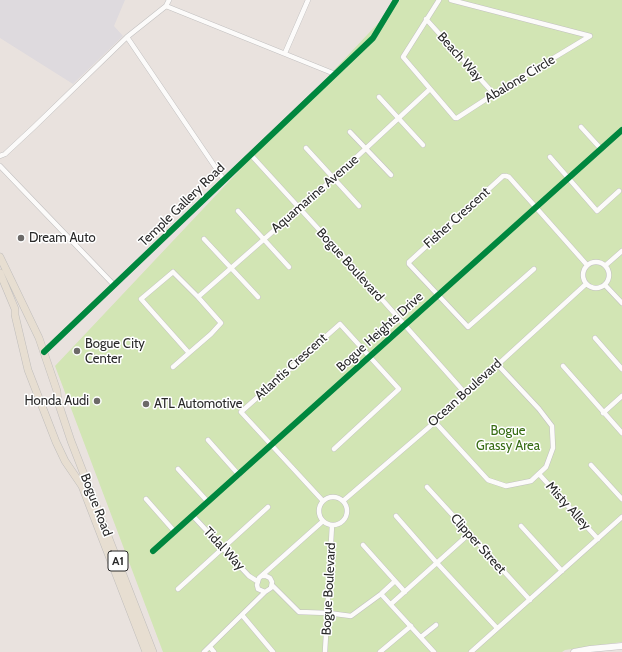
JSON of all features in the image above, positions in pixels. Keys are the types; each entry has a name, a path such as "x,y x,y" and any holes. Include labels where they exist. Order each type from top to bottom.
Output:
{"main road":[{"name":"Bogue Road","path":"0,257 18,297 36,331 57,390 58,402 82,470 153,652"},
{"name":"Bogue Road","path":"0,273 15,309 15,315 28,370 56,442 65,461 82,486 146,652"}],"street":[{"path":"0,156 5,154 34,127 127,37 166,6 169,0"},
{"path":"285,53 308,0"},
{"name":"Temple Gallery Road","path":"44,352 373,38 396,0"},
{"name":"Abalone Circle","path":"438,0 403,57 456,119 494,94 590,36 451,0"},
{"path":"166,6 335,74"},
{"name":"Beach Way","path":"426,19 494,94"},
{"path":"127,37 224,180"},
{"name":"Aquamarine Avenue","path":"198,297 334,178 430,89"},
{"path":"379,97 424,145"},
{"path":"581,127 601,149"},
{"path":"350,132 391,175"},
{"name":"Bogue Heights Drive","path":"153,551 568,178 622,132"},
{"path":"306,148 359,206"},
{"name":"Bogue Boulevard","path":"250,155 355,269 465,393"},
{"path":"550,157 597,211 619,191"},
{"path":"0,166 114,285"},
{"name":"Fisher Crescent","path":"438,295 408,264 409,262 503,176 509,176 536,207"},
{"path":"536,207 587,265"},
{"path":"238,211 289,267"},
{"path":"204,239 258,298"},
{"path":"606,265 622,251"},
{"path":"599,262 606,265 610,273 608,281 605,285 602,287 593,288 586,284 583,276 584,268 587,265 599,262"},
{"path":"438,295 468,327 534,269"},
{"path":"173,367 211,334 221,323 174,272 141,299 189,353"},
{"name":"Ocean Boulevard","path":"343,501 435,422 586,284"},
{"path":"605,285 622,303"},
{"name":"Atlantis Crescent","path":"272,444 242,411 339,324 341,324 370,357"},
{"path":"595,338 622,369"},
{"path":"334,449 399,389 370,357"},
{"path":"435,422 488,480 506,486 531,481 539,474 546,467 553,448 552,426 539,409 497,364"},
{"path":"563,366 622,434"},
{"path":"603,413 622,396"},
{"path":"208,440 239,474"},
{"path":"272,444 323,501"},
{"path":"591,465 622,499"},
{"path":"178,469 208,502"},
{"name":"Misty Alley","path":"539,474 598,539"},
{"name":"Clipper Street","path":"427,487 530,600"},
{"path":"335,497 343,501 347,510 344,519 337,524 332,525 323,522 319,513 320,504 323,501 327,498 335,497"},
{"path":"146,499 175,532"},
{"path":"178,588 268,507"},
{"name":"Tidal Way","path":"193,516 249,576 257,581"},
{"path":"396,516 497,628"},
{"path":"471,652 622,518"},
{"path":"265,592 258,589 257,581 323,522"},
{"name":"Bogue Boulevard","path":"325,652 332,525"},
{"path":"521,526 562,571"},
{"path":"391,604 469,534"},
{"path":"363,546 405,592"},
{"path":"262,576 270,578 272,585 299,612 352,616 381,594 395,581"},
{"path":"204,652 265,592 269,590 272,585"},
{"path":"381,594 434,652"},
{"path":"242,615 274,652"},
{"path":"421,637 436,624"},
{"path":"380,652 411,626"},
{"path":"574,652 622,646"},
{"path":"210,647 214,652"}],"shaded area":[{"path":"0,0 125,0 114,26 123,36 73,84 0,38"}],"green space":[{"name":"Bogue Grassy Area","path":"400,0 622,0 622,642 565,650 562,652 163,652 55,366"}],"cycle path":[{"path":"44,352 373,38 396,0"},
{"path":"153,551 622,130"}],"place":[{"name":"Dream Auto","path":"21,238"},
{"name":"Bogue City Center","path":"77,351"},
{"name":"Honda Audi","path":"97,401"},
{"name":"ATL Automotive","path":"146,404"}]}
